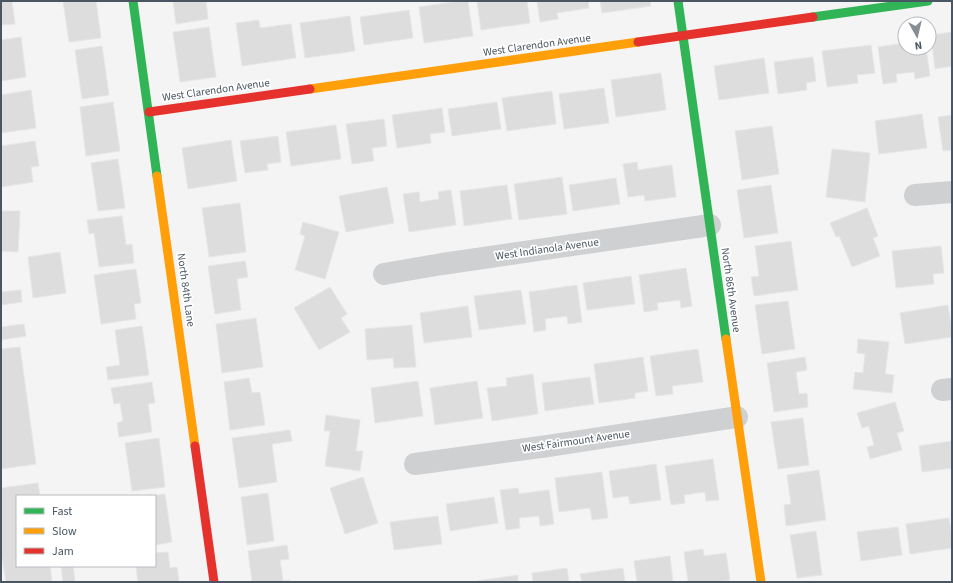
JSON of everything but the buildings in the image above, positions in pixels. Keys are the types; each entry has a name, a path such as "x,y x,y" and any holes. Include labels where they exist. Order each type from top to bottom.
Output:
{"street":[{"name":"North 84th Lane","path":"133,1 214,582"},
{"name":"North 86th Avenue","path":"678,1 761,582"},
{"name":"West Clarendon Avenue","path":"149,112 928,1"},
{"path":"915,195 952,192"},
{"name":"West Indianola Avenue","path":"384,274 710,225"},
{"name":"West Fairmount Avenue","path":"415,464 548,446 737,417"}],"traffic: fast":[{"path":"133,1 157,176"},
{"path":"678,1 726,339"},
{"path":"813,17 928,1"}],"traffic: slow":[{"path":"310,89 638,42"},
{"path":"157,176 195,446"},
{"path":"726,339 761,582"}],"traffic: jam":[{"path":"638,42 813,17"},
{"path":"149,112 310,89"},
{"path":"195,446 214,582"}]}
